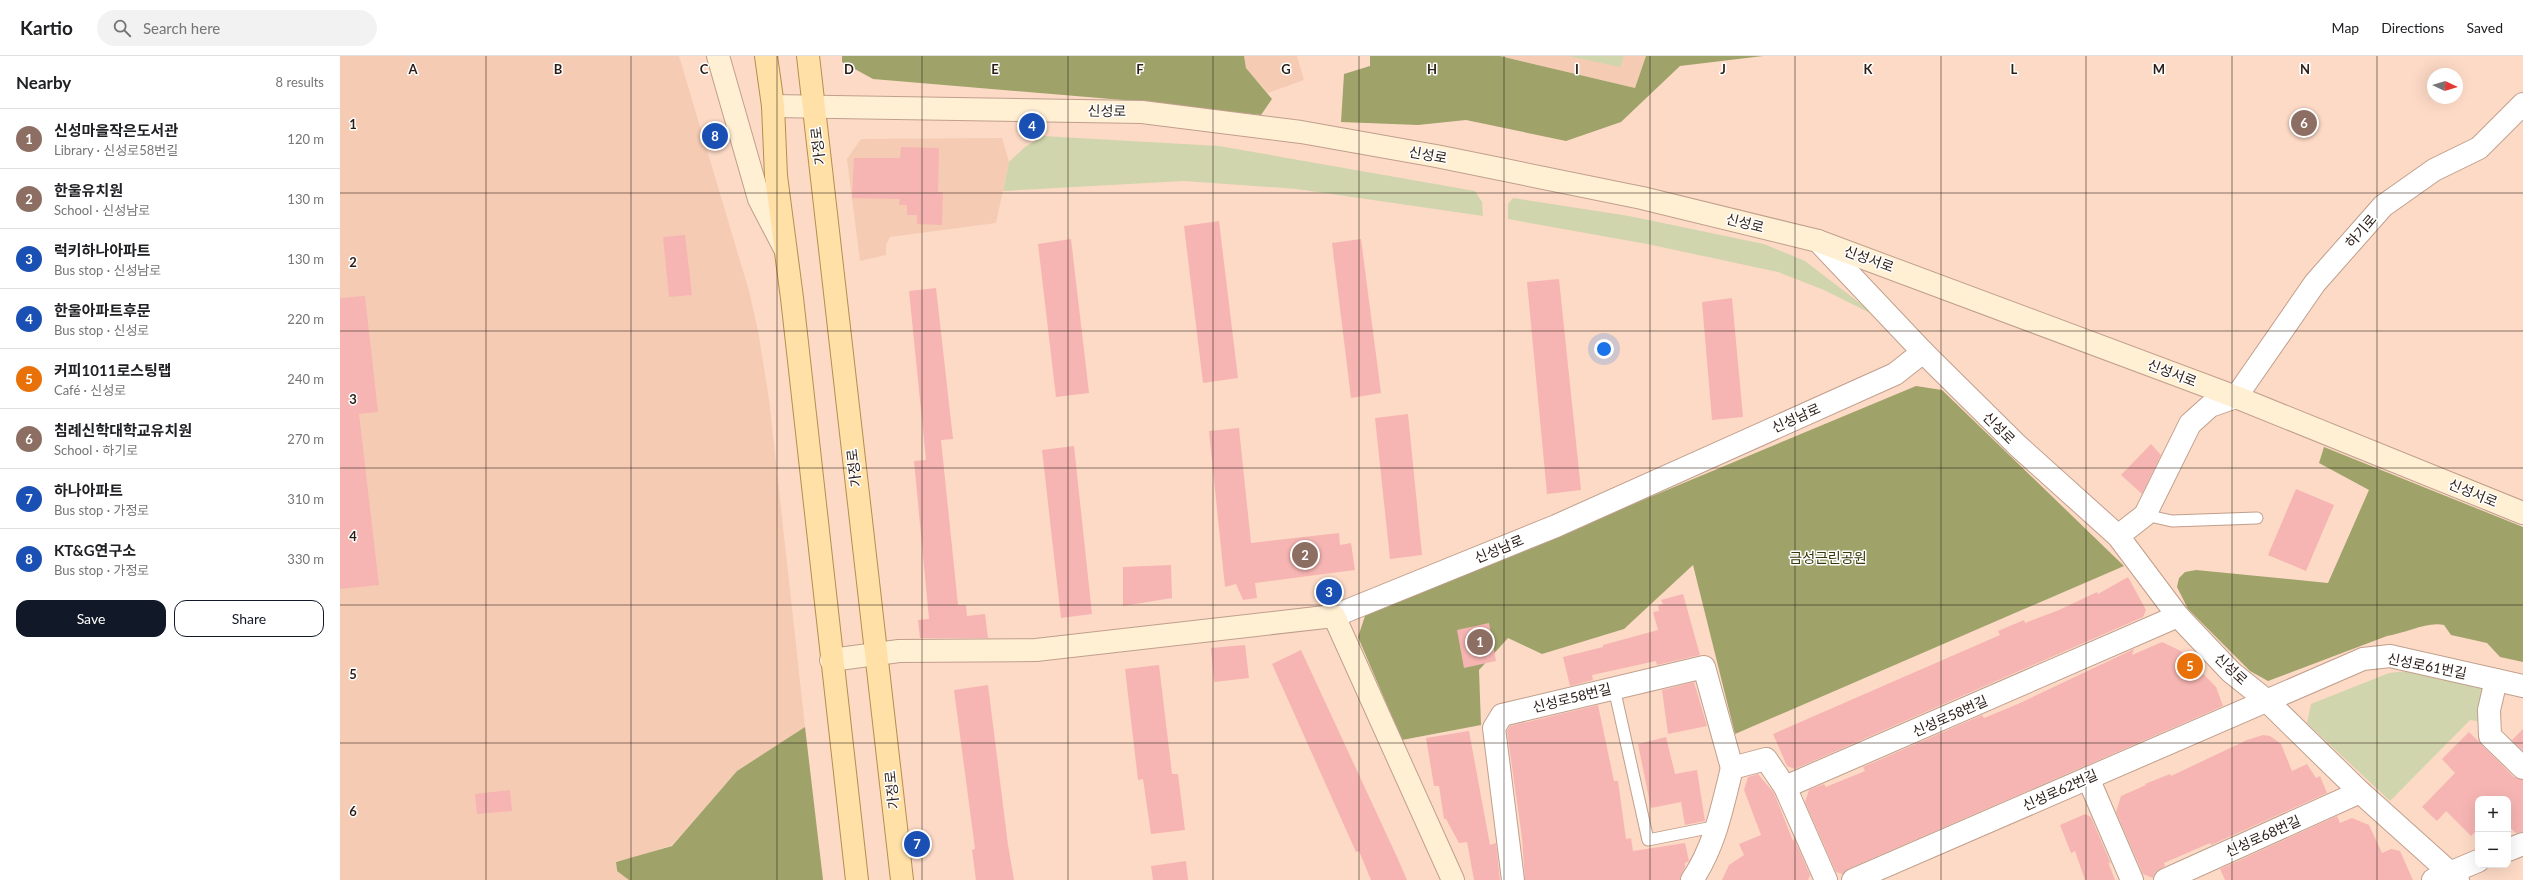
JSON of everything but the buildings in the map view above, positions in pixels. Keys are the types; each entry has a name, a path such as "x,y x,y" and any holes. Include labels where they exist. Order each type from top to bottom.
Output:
{"main road":[{"path":"766,56 773,106 776,176 787,253 831,660 857,880"},
{"name":"가정로","path":"808,56 902,880"}],"street":[{"path":"718,56 759,199 787,253"},
{"name":"하기로","path":"2236,397 2315,283 2383,206 2434,170 2479,148 2523,104"},
{"name":"신성로","path":"773,106 1142,112 1264,126 1443,158 1642,198 1818,241 1923,352 2018,446 2118,536 2178,616 2231,672 2266,700 2447,877"},
{"name":"신성서로","path":"1818,241 2236,397 2523,513"},
{"name":"신성남로","path":"1334,616 1556,526 1895,374 1923,352"},
{"path":"2118,536 2145,515 2190,424 2210,406 2236,397"},
{"path":"831,660 899,651 1036,650 1334,616 1453,880"},
{"name":"신성로58번길","path":"1785,787 2178,616"},
{"name":"신성로61번길","path":"2266,700 2363,659 2390,656 2523,686"},
{"name":"신성로58번길","path":"1513,880 1494,728 1502,715 1704,667 1732,768 1718,826 1706,860 1692,880"},
{"path":"2496,680 2489,710 2490,736 2523,768"},
{"name":"신성로62번길","path":"1853,880 2266,700"},
{"path":"1732,768 1766,759 1785,787 1826,880"},
{"path":"2088,778 2132,880"},
{"name":"신성로68번길","path":"2166,880 2360,792"},
{"path":"2511,849 2523,844"},
{"path":"2447,877 2475,863"}],"lane":[{"path":"2145,515 2172,521 2257,518"},
{"path":"1614,688 1648,840 1718,826"}],"shaded area":[{"path":"340,56 679,56 749,291 758,331 769,399 805,727 737,771 672,845 630,859 616,861 616,871 819,847 823,880 340,880"},
{"path":"1244,56 1297,56 1304,80 1268,93 1246,68"},
{"path":"1501,56 1646,56 1635,88"},
{"path":"1002,138 1009,162 996,223 890,237 886,245 886,255 860,261 847,159 861,139"}],"green space":[{"path":"842,56 1244,56 1246,68 1272,99 1261,115 1135,101 873,79 842,62"},
{"path":"1370,56 1500,56 1635,88 1646,56 1763,56 1680,66 1621,122 1566,141 1466,120 1418,125 1341,122 1344,74 1370,66"},
{"path":"1568,56 1624,56 1620,67"},
{"path":"1043,136 1219,146 1475,191 1482,202 1483,216 1297,189 1184,181 1003,191 1009,162 1025,147"},
{"path":"1513,198 1629,216 1764,244 1805,261 1878,317 1824,290 1778,272 1647,244 1508,219 1508,204"},
{"name":"금성근린공원","path":"1916,386 1942,390 2124,566 1735,734 1693,565 1624,629 1542,654 1508,638 1479,670 1481,725 1402,740 1358,637 1365,616"},
{"path":"2324,447 2523,527 2523,662 2500,657 2487,643 2451,635 2444,625 2438,624 2424,626 2387,636 2268,681 2250,671 2188,609 2177,587 2179,578 2185,572 2196,570 2328,583 2369,490 2319,463"},
{"path":"2408,671 2488,688 2482,722 2470,720 2390,801 2307,723 2311,704 2389,673"},
{"path":"805,727 823,880 629,880 617,871 616,862 672,846 737,771"}],"place":[{"name":"침례신학대학교유치원","path":"2304,123"},
{"name":"한울아파트후문","path":"1032,126"},
{"name":"KT&G연구소","path":"715,136"},
{"name":"한울유치원","path":"1305,555"},
{"name":"럭키하나아파트","path":"1329,592"},
{"name":"신성마을작은도서관","path":"1480,642"},
{"name":"커피1011로스팅랩","path":"2190,666"},
{"name":"하나아파트","path":"917,844"}]}
